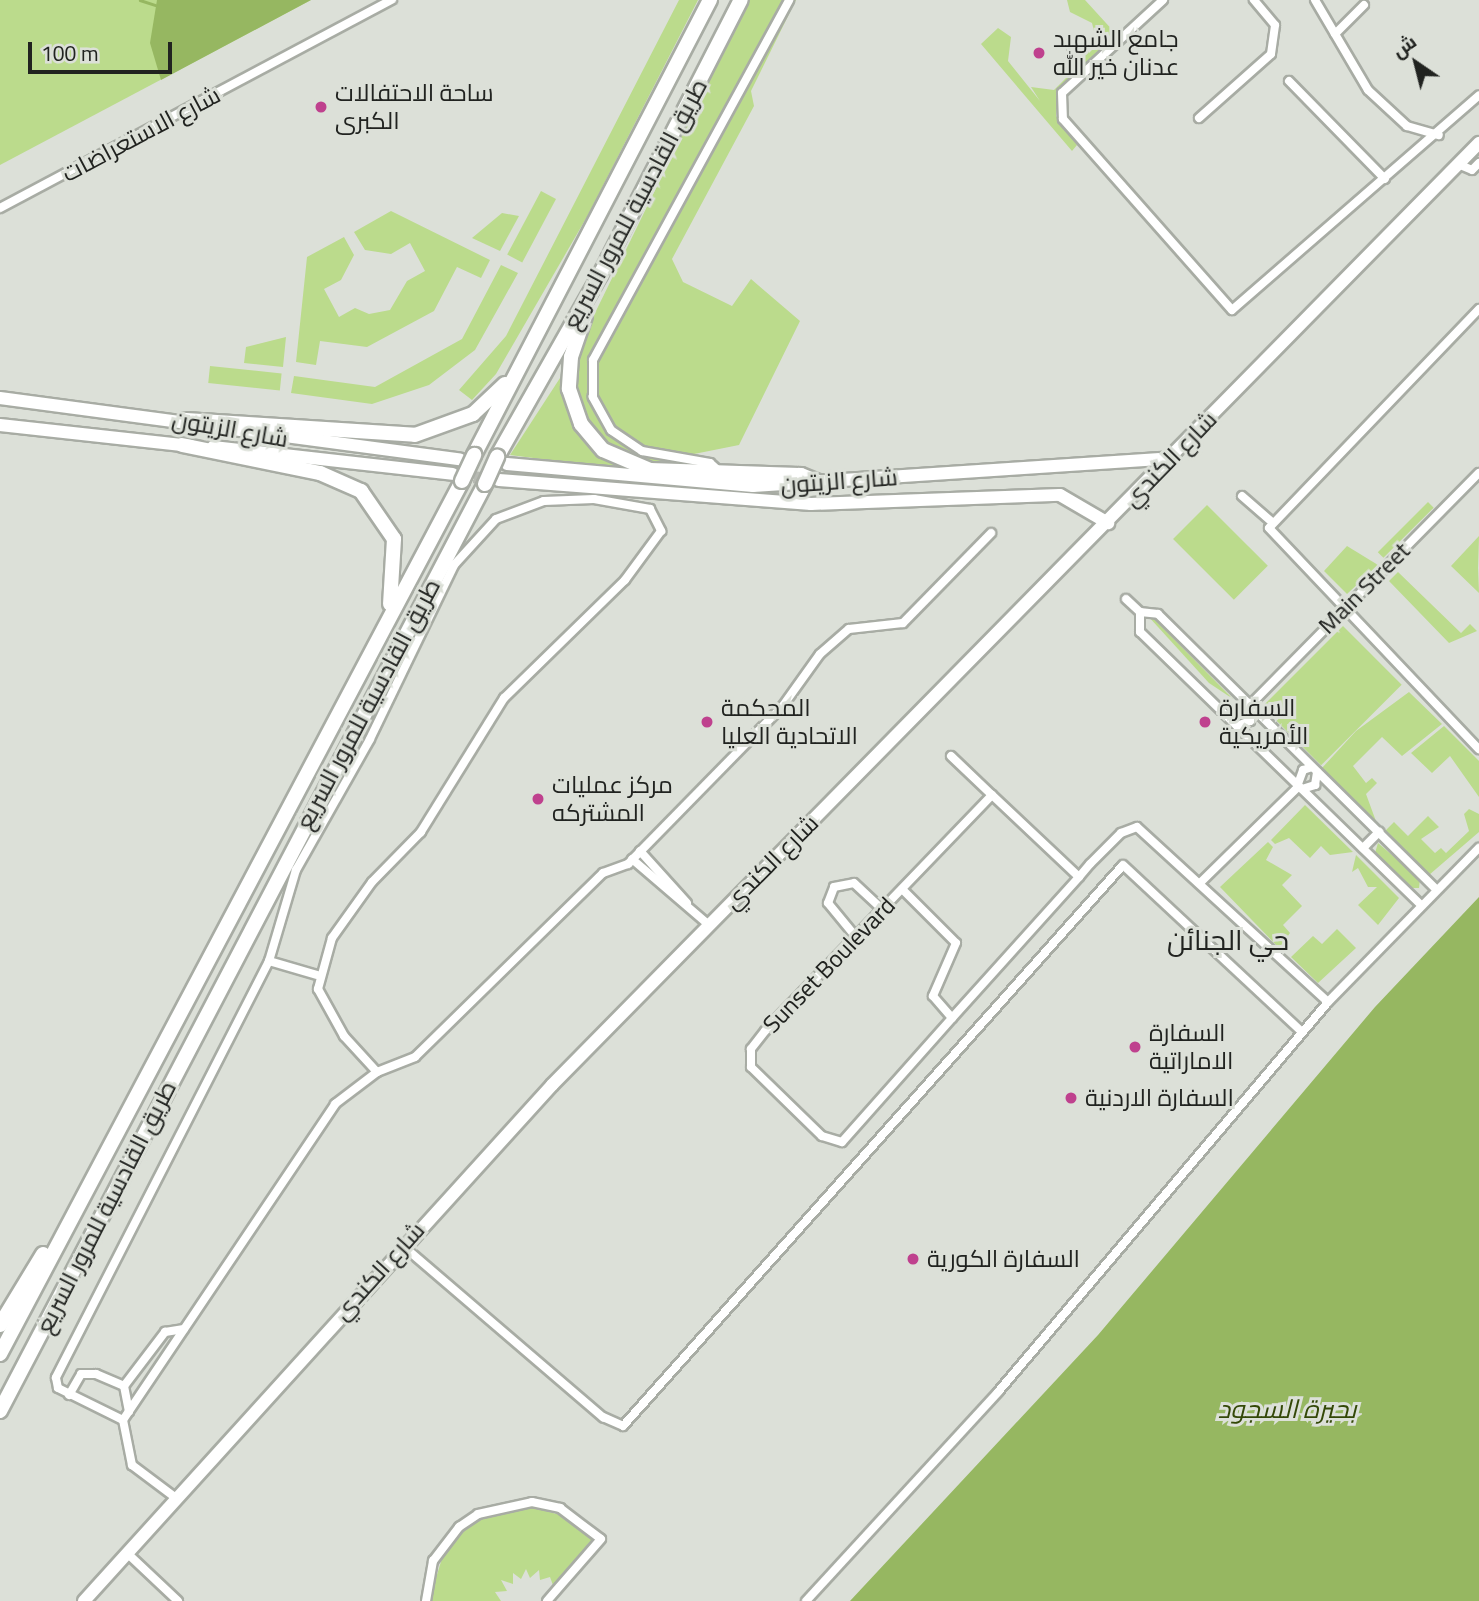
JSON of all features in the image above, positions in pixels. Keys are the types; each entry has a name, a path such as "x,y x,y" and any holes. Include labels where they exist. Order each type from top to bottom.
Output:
{"highway":[{"name":"طريق القادسية للمرور السريع","path":"0,1354 386,620 467,457 524,357 710,0"},
{"name":"طريق القادسية للمرور السريع","path":"0,1411 492,482 741,0"},
{"path":"600,275 568,374 580,424 603,450 630,465 723,476 739,481 801,475 821,484"},
{"path":"186,420 247,420 391,436 437,431 490,400 524,357"},
{"path":"183,445 320,473 360,491 386,520 395,547 386,620"},
{"path":"0,1325 97,1167"}],"main road":[{"name":"شارع الكندي","path":"84,1601 402,1245 709,925 1108,523 1479,143"},
{"name":"شارع الزيتون","path":"0,398 186,420 245,435 467,457"},
{"path":"204,424 221,438 204,446"},
{"name":"شارع الزيتون","path":"0,425 204,446 457,477"},
{"name":"شارع الزيتون","path":"821,484 1171,458"},
{"path":"502,460 739,481 736,502"},
{"name":"شارع الزيتون","path":"492,482 736,502 1060,495 1108,523"}],"street":[{"name":"شارع الاستعراضات","path":"0,208 393,0"},
{"path":"723,476 710,463 642,451 611,430 593,397 593,360 789,0"},
{"path":"1163,0 1062,93 1063,119 1226,307 1237,311 1385,179 1439,135 1479,95"},
{"path":"1199,118 1271,54 1275,25 1254,0"},
{"path":"1315,0 1381,104 1417,131 1439,135"},
{"path":"1335,34 1364,5"},
{"path":"1289,81 1385,179"},
{"path":"1458,164 1472,170 1479,163"},
{"path":"1479,309 1272,522 1270,533 1479,749"},
{"name":"Main Street","path":"1251,705 1479,472"},
{"path":"1242,496 1272,522"},
{"path":"123,1420 69,1395 56,1378 269,961 296,870 370,739 466,546 496,519 544,501 594,499 650,509 661,531 646,558 504,698 421,832 347,915 317,975 337,1026 377,1072"},
{"path":"176,1498 132,1465 123,1420 335,1104 377,1072 415,1057 603,873 632,859 782,708 820,654 849,629 903,623 991,533"},
{"path":"1126,599 1140,612 1158,614 1435,888"},
{"path":"1140,612 1140,632 1419,903"},
{"path":"1235,723 1250,721 1251,705"},
{"path":"1235,723 1239,707 1251,705"},
{"path":"951,755 1079,877"},
{"path":"1201,882 1300,786 1315,785 1315,770"},
{"path":"1300,786 1299,774 1315,770"},
{"name":"Sunset Boulevard","path":"992,795 751,1049 751,1067 822,1136 842,1142 1079,877 1121,833 1137,827 1201,882 1328,1002"},
{"path":"1363,848 1379,832"},
{"path":"806,1601 998,1392 1301,1032 1419,903 1479,848"},
{"path":"640,851 691,908"},
{"path":"632,859 709,925"},
{"path":"402,1245 603,1417 623,1426 1123,865 1301,1032"},
{"path":"856,937 828,904 834,887 854,883 882,909"},
{"path":"902,889 956,943 933,996 952,1018"},
{"path":"269,961 317,975"},
{"path":"129,1412 124,1386 159,1336 184,1329"},
{"path":"69,1395 85,1372 124,1386"},
{"path":"426,1601 433,1561 459,1527 478,1514 532,1502 560,1508 601,1539 547,1601"},
{"path":"127,1553 178,1601"}],"shaded area":[{"path":"0,0 311,0 0,165"},
{"path":"679,0 698,0 588,215 496,374 472,400 459,390 506,336"},
{"path":"748,0 796,0 751,91 754,106 672,259 683,282 732,306 751,279 800,321 739,445 619,469 510,455 573,358"},
{"path":"1067,0 1085,0 1116,34 1096,39 1092,23 1070,12"},
{"path":"998,28 1011,37 1008,61 1040,101 1031,87 1054,90 1077,67 1078,48 1114,42 1058,95 1056,116 1077,145 1072,151 981,44"},
{"path":"541,191 556,199 522,263 507,255"},
{"path":"391,211 490,260 481,278 457,267 434,311 367,347 320,341 316,365 296,362 307,257 344,237 354,255 341,280 324,289 339,317 355,308 369,314 390,310 407,281 425,271 410,243 391,254 365,250 354,232"},
{"path":"502,213 519,216 500,251 472,238"},
{"path":"501,265 518,273 475,350 429,385 372,404 291,393 294,376 375,387 462,339"},
{"path":"286,337 283,367 244,363 246,347"},
{"path":"210,366 282,374 280,390 208,383"},
{"path":"1428,502 1434,508 1383,558 1378,552"},
{"path":"1207,505 1268,566 1234,600 1173,539"},
{"path":"1479,536 1478,568 1479,593 1451,566"},
{"path":"1347,546 1378,565 1347,594 1324,571"},
{"path":"1398,572 1461,633 1470,624 1477,631 1449,643 1389,581"},
{"path":"1148,616 1153,618 1233,699 1209,683"},
{"path":"1343,626 1402,685 1321,765 1262,707"},
{"path":"1409,692 1442,724 1402,756 1382,737 1353,766 1366,783 1372,778 1377,783 1366,794 1377,824 1322,768 1356,731"},
{"path":"1444,726 1479,761 1479,797 1450,756 1432,773 1411,753"},
{"path":"1305,805 1353,852 1330,855 1321,846 1310,858 1289,838 1275,844 1271,840"},
{"path":"1469,809 1479,814 1479,832 1429,875 1384,832 1394,822 1408,836 1428,816 1439,827 1421,839 1435,853 1441,848 1446,853 1469,831 1464,814"},
{"path":"1268,842 1273,847 1266,860 1292,875 1282,885 1302,906 1283,925 1290,933 1279,948 1220,887"},
{"path":"1378,843 1420,879 1419,888 1410,888 1375,853"},
{"path":"1356,855 1399,898 1378,925 1358,905 1377,887 1368,887 1358,868 1352,872"},
{"path":"1337,929 1356,948 1318,983 1291,957 1313,936 1322,944"},
{"path":"524,1505 571,1518 596,1540 554,1588 550,1577 540,1580 539,1570 530,1578 526,1569 521,1579 513,1573 513,1584 501,1580 507,1591 495,1592 501,1601 429,1601 443,1555 458,1536 477,1520"}],"water":[{"path":"157,0 311,0 161,80 150,43"},
{"name":"بحيرة السجود","path":"1479,897 1479,1601 850,1601 1098,1335 1375,1007"}],"waterway":[{"path":"140,0 155,5"}],"tunnel":[{"path":"456,475 497,480"}],"place":[{"name":"جامع الشهيد عدنان خير الله","path":"1039,53"},
{"name":"ساحة الاحتفالات الكبرى","path":"321,107"},
{"name":"المحكمة الاتحادية العليا","path":"707,722"},
{"name":"السفارة الأمريكية","path":"1205,722"},
{"name":"مركز عمليات المشتركه","path":"538,799"},
{"name":"السفارة الاماراتية","path":"1135,1047"},
{"name":"السفارة الاردنية","path":"1071,1098"},
{"name":"السفارة الكورية","path":"913,1259"}],"district":[{"name":"حي الجنائن","path":"1228,940"}]}
